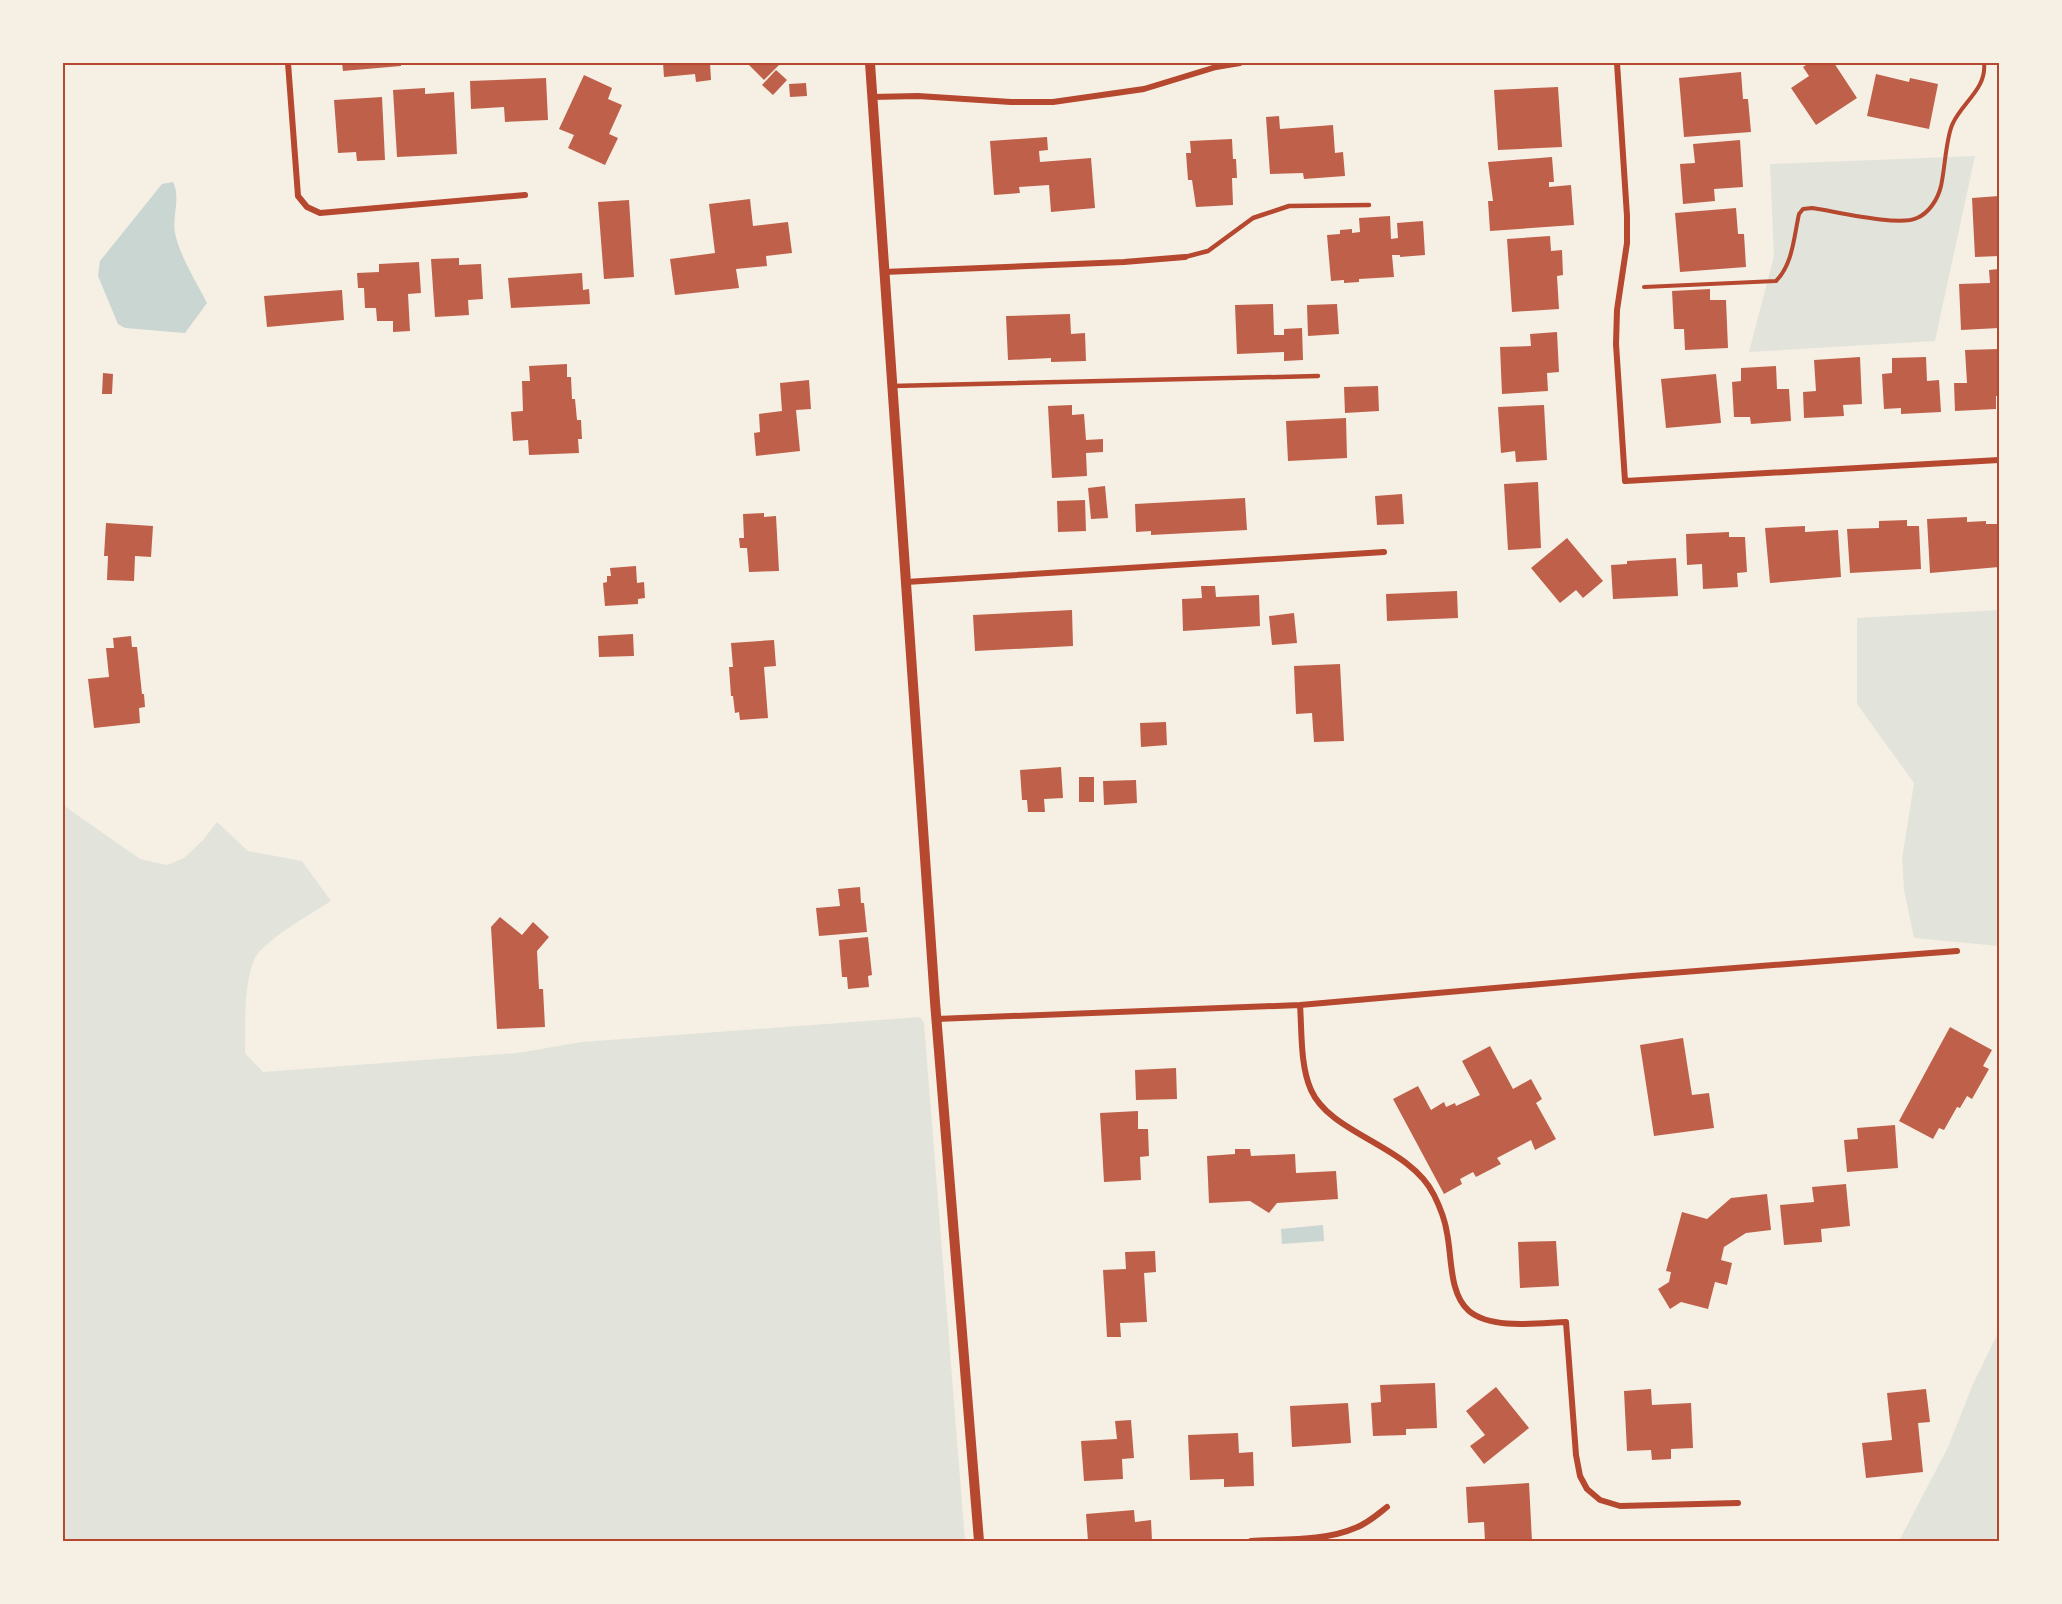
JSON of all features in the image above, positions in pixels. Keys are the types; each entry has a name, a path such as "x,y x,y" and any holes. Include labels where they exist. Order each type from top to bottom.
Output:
{"street":[{"path":"288,63 298,196 307,207 320,213 525,195"},
{"path":"870,63 936,1019 979,1541"},
{"path":"872,97 937,96 1011,102 1053,102 1144,89 1216,67 1240,63"},
{"path":"1617,63 1627,216 1627,243 1617,310 1616,344 1625,481 1999,460"},
{"path":"884,272 1124,262 1185,257"},
{"path":"905,582 1384,552"},
{"path":"936,1019 1300,1005 1957,951"},
{"path":"1300,1005 1305,1065 1314,1096 1330,1114 1404,1160 1427,1182 1443,1215 1457,1290 1467,1309 1483,1318 1513,1325 1566,1322 1576,1455 1580,1476 1587,1489 1600,1500 1620,1506 1738,1503"},
{"path":"1251,1541 1346,1532 1362,1525 1387,1508"}],"lane":[{"path":"1185,257 1208,251 1253,218 1289,206 1368,205"},
{"path":"892,386 1318,376"}],"path":[{"path":"1644,287 1776,280 1783,274 1788,262 1799,214 1803,208 1898,222 1916,219 1933,205 1941,189 1952,124 1981,84 1985,70 1984,63"}],"shaded area":[{"path":"1975,156 1935,341 1749,352 1774,256 1770,164"},
{"path":"173,182 176,194 174,227 177,242 207,303 185,333 125,328 118,324 98,276 100,261 162,184"},
{"path":"1999,610 1999,946 1914,938 1904,890 1902,859 1914,783 1857,704 1857,618"},
{"path":"63,805 140,859 167,865 184,858 203,840 217,822 248,851 302,861 331,901 277,936 254,960 248,983 245,1053 263,1072 517,1053 582,1042 920,1017 924,1023 965,1541 63,1541"},
{"path":"1323,1225 1324,1241 1282,1244 1281,1229"},
{"path":"1999,1331 1999,1541 1899,1541 1948,1447 1973,1384"}],"building":[{"path":"342,63 401,63 401,66 343,71"},
{"path":"663,63 710,63 711,80 696,82 695,74 664,77"},
{"path":"747,63 781,63 764,80"},
{"path":"1809,63 1834,63 1857,98 1816,125 1791,88 1809,76 1803,67"},
{"path":"776,70 787,80 773,95 762,85"},
{"path":"1741,72 1743,99 1748,99 1751,132 1684,137 1679,78"},
{"path":"1876,74 1909,82 1910,78 1938,84 1929,129 1867,116"},
{"path":"584,75 612,88 608,99 622,105 609,134 618,138 605,165 568,148 574,135 559,129"},
{"path":"546,78 548,120 505,122 504,107 471,109 470,81"},
{"path":"806,83 807,96 790,97 789,84"},
{"path":"1558,87 1562,147 1498,150 1494,90"},
{"path":"425,88 425,94 454,92 457,154 397,157 393,90"},
{"path":"382,97 385,160 357,161 356,152 338,153 334,100"},
{"path":"1279,116 1280,129 1333,125 1335,153 1343,152 1345,176 1304,179 1303,173 1270,174 1266,117"},
{"path":"1047,137 1048,150 1039,151 1040,162 1091,158 1095,208 1051,212 1049,185 1019,187 1020,193 994,195 990,141"},
{"path":"1232,139 1237,178 1232,178 1233,205 1196,207 1192,180 1188,180 1186,153 1191,153 1190,141"},
{"path":"1740,140 1743,187 1714,189 1715,201 1683,204 1680,164 1695,163 1693,144"},
{"path":"1552,157 1554,182 1549,182 1549,187 1571,185 1574,225 1490,231 1488,201 1493,201 1488,162"},
{"path":"1999,196 1999,256 1975,257 1972,198"},
{"path":"750,199 753,226 788,222 792,253 766,256 767,266 736,269 739,288 675,295 670,259 715,253 709,204"},
{"path":"629,200 634,277 604,279 598,202"},
{"path":"1736,208 1738,234 1744,234 1746,267 1680,272 1675,213"},
{"path":"1390,216 1391,239 1398,238 1397,223 1423,221 1425,255 1400,257 1400,255 1392,255 1394,277 1359,279 1359,282 1344,283 1344,280 1331,281 1327,235 1340,234 1340,230 1352,229 1352,233 1360,232 1359,218"},
{"path":"1550,236 1551,251 1562,250 1563,275 1557,276 1559,309 1512,312 1507,239"},
{"path":"459,258 459,265 481,264 483,299 468,300 469,315 435,317 431,259"},
{"path":"419,262 421,293 408,294 410,331 393,332 393,321 377,321 376,308 365,308 364,288 358,288 357,273 379,272 379,264"},
{"path":"1999,269 1999,328 1961,330 1959,284 1990,283 1989,270"},
{"path":"582,273 583,290 589,289 590,304 511,308 508,278"},
{"path":"1710,289 1710,300 1726,300 1728,348 1685,350 1684,329 1674,329 1672,291"},
{"path":"342,290 344,320 267,327 264,296"},
{"path":"1273,304 1274,335 1284,335 1284,329 1302,328 1303,360 1284,361 1284,352 1237,354 1235,305"},
{"path":"1337,304 1339,334 1308,336 1307,305"},
{"path":"1070,314 1071,334 1085,333 1086,361 1051,362 1051,358 1008,360 1006,316"},
{"path":"1557,332 1559,372 1547,373 1548,391 1502,394 1500,347 1531,346 1530,334"},
{"path":"1999,349 1999,396 1996,396 1996,409 1955,411 1954,383 1967,383 1965,350"},
{"path":"1860,357 1862,404 1843,405 1844,416 1804,418 1803,392 1816,391 1814,360"},
{"path":"1926,357 1927,381 1939,380 1941,412 1901,414 1901,408 1884,409 1882,374 1892,373 1892,358"},
{"path":"567,364 567,377 571,377 572,399 575,399 577,420 581,420 582,439 578,439 579,453 529,455 528,440 513,441 511,412 523,411 522,381 530,381 529,366"},
{"path":"1776,366 1777,389 1789,389 1791,421 1751,424 1750,417 1734,417 1732,382 1741,381 1741,368"},
{"path":"103,373 113,374 112,394 102,394"},
{"path":"1716,374 1721,423 1666,428 1661,379"},
{"path":"809,380 811,409 796,410 800,451 756,456 754,433 760,432 759,414 782,411 780,383"},
{"path":"1378,386 1379,411 1345,413 1344,387"},
{"path":"1072,405 1072,415 1084,414 1086,440 1103,439 1103,452 1086,453 1087,476 1052,478 1048,406"},
{"path":"1544,405 1547,460 1516,462 1515,451 1501,453 1498,407"},
{"path":"1346,418 1347,458 1288,461 1286,421"},
{"path":"1538,482 1541,548 1508,550 1504,484"},
{"path":"1105,486 1108,518 1091,519 1088,488"},
{"path":"1402,494 1404,524 1377,525 1375,496"},
{"path":"1245,498 1247,530 1151,535 1151,531 1136,532 1135,504"},
{"path":"1085,500 1086,531 1058,532 1057,501"},
{"path":"764,513 764,517 776,516 779,571 749,572 747,548 740,548 739,538 744,538 743,514"},
{"path":"1967,517 1967,522 1986,521 1986,524 1999,524 1999,567 1930,573 1927,519"},
{"path":"1907,520 1907,526 1919,526 1921,569 1850,573 1847,529 1879,528 1879,521"},
{"path":"106,523 153,526 151,557 135,556 134,581 107,580 108,556 104,556"},
{"path":"1805,526 1805,532 1838,530 1841,577 1770,583 1765,528"},
{"path":"1729,532 1729,537 1745,537 1747,572 1737,573 1738,587 1703,589 1702,564 1687,565 1686,534"},
{"path":"1567,538 1603,581 1583,598 1576,590 1560,603 1531,568"},
{"path":"1676,558 1678,596 1613,599 1611,565 1627,564 1627,561"},
{"path":"636,566 637,583 644,582 645,598 638,599 638,604 605,606 603,583 607,582 607,576 611,576 610,568"},
{"path":"1201,586 1215,586 1216,597 1259,595 1260,626 1183,631 1182,599 1202,598"},
{"path":"1457,591 1458,618 1387,621 1386,594"},
{"path":"1072,610 1073,646 975,651 973,615"},
{"path":"1294,613 1297,643 1272,645 1269,616"},
{"path":"633,634 634,656 599,657 598,636"},
{"path":"131,636 132,647 137,647 142,694 144,694 145,707 139,708 140,723 94,728 88,679 109,677 106,648 114,648 113,638"},
{"path":"774,640 776,666 764,667 768,718 740,720 739,712 735,713 733,696 731,696 729,667 733,667 731,643"},
{"path":"1340,664 1344,741 1314,742 1312,713 1296,714 1294,666"},
{"path":"1166,722 1167,745 1141,747 1140,723"},
{"path":"1061,767 1063,798 1044,799 1045,812 1028,812 1027,800 1022,800 1020,770"},
{"path":"1079,777 1094,777 1094,802 1079,802"},
{"path":"1136,780 1137,803 1104,805 1103,781"},
{"path":"860,887 867,932 819,936 816,908 840,906 838,889"},
{"path":"500,917 522,935 533,922 549,937 537,951 539,989 543,989 545,1027 497,1029 491,927"},
{"path":"868,937 872,975 868,976 869,987 848,989 847,977 842,977 839,940"},
{"path":"1950,1027 1992,1050 1983,1066 1989,1069 1972,1099 1967,1096 1960,1108 1957,1107 1944,1130 1939,1128 1933,1139 1899,1121"},
{"path":"1683,1038 1692,1095 1709,1093 1714,1128 1654,1136 1640,1045"},
{"path":"1490,1046 1513,1089 1531,1079 1542,1099 1536,1103 1556,1139 1535,1150 1531,1140 1497,1158 1501,1164 1476,1177 1473,1172 1460,1179 1462,1184 1444,1194 1393,1099 1418,1086 1431,1110 1444,1102 1446,1107 1455,1103 1456,1106 1480,1095 1462,1061"},
{"path":"1176,1068 1177,1099 1136,1100 1135,1070"},
{"path":"1138,1111 1138,1129 1148,1129 1149,1156 1140,1157 1141,1180 1104,1182 1100,1113"},
{"path":"1895,1125 1898,1168 1847,1172 1844,1140 1858,1139 1857,1128"},
{"path":"1235,1149 1250,1149 1251,1156 1295,1154 1296,1173 1336,1171 1338,1199 1277,1203 1269,1213 1250,1201 1209,1203 1207,1156 1235,1154"},
{"path":"1846,1184 1850,1226 1821,1229 1822,1242 1784,1245 1780,1205 1814,1202 1812,1187"},
{"path":"1767,1194 1771,1230 1746,1233 1724,1247 1721,1260 1732,1263 1727,1285 1715,1282 1708,1309 1681,1302 1670,1309 1658,1289 1669,1282 1671,1272 1666,1271 1682,1212 1707,1219 1731,1198"},
{"path":"1556,1241 1559,1286 1520,1288 1518,1242"},
{"path":"1155,1251 1156,1272 1144,1273 1147,1322 1120,1323 1121,1337 1107,1337 1103,1270 1126,1269 1125,1252"},
{"path":"1435,1383 1437,1428 1406,1429 1406,1435 1373,1436 1371,1403 1381,1402 1380,1385"},
{"path":"1496,1387 1529,1428 1484,1464 1470,1446 1485,1435 1466,1411"},
{"path":"1651,1389 1652,1405 1691,1403 1693,1448 1671,1449 1671,1459 1652,1460 1651,1450 1627,1451 1624,1391"},
{"path":"1926,1389 1930,1422 1918,1423 1923,1472 1866,1478 1862,1443 1892,1440 1887,1393"},
{"path":"1348,1403 1351,1443 1292,1447 1290,1406"},
{"path":"1131,1420 1134,1458 1122,1459 1123,1479 1084,1481 1081,1441 1117,1439 1115,1421"},
{"path":"1238,1433 1239,1453 1253,1452 1254,1486 1224,1487 1224,1479 1190,1480 1188,1435"},
{"path":"1529,1483 1532,1541 1485,1541 1484,1522 1468,1523 1466,1487"},
{"path":"1134,1510 1135,1522 1151,1520 1152,1541 1088,1541 1086,1514"}]}
